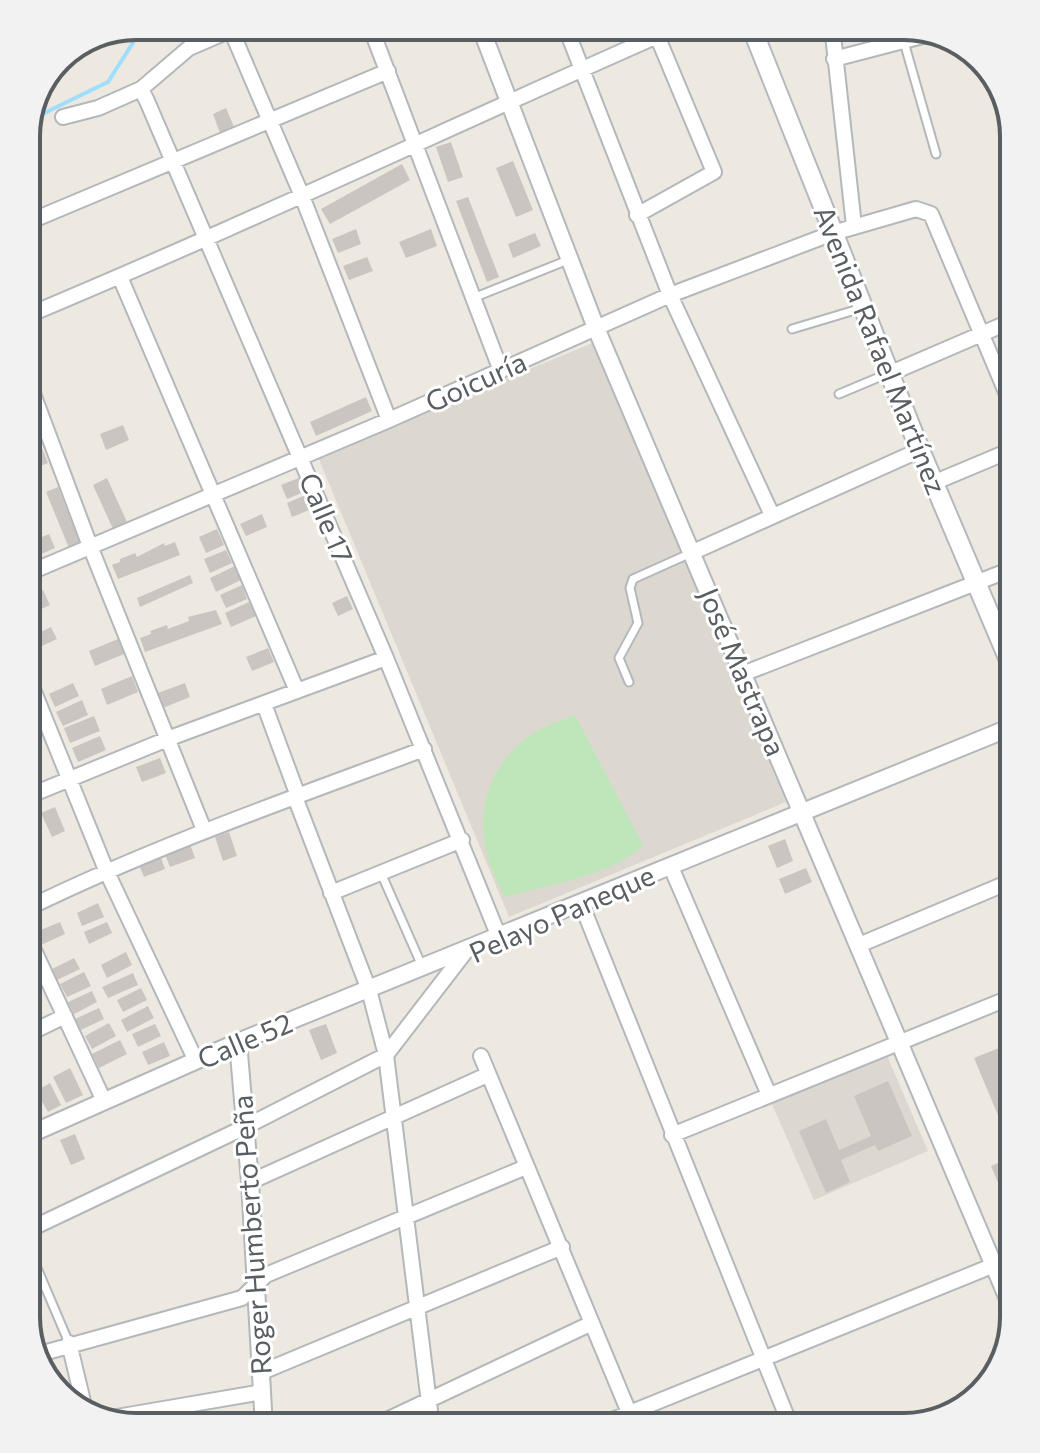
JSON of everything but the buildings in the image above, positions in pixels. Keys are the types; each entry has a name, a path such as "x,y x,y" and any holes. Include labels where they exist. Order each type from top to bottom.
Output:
{"main road":[{"name":"Avenida Rafael Martínez","path":"757,40 933,483 1000,640"}],"street":[{"path":"63,117 144,95 189,48 208,40"},
{"path":"240,40 269,122 302,196 389,420"},
{"path":"376,40 501,371"},
{"name":"José Mastrapa","path":"485,40 596,328 745,673 1000,1281"},
{"path":"570,40 670,295 772,515"},
{"path":"40,310 209,240 415,142 580,70 638,40"},
{"path":"637,215 712,176 713,166 659,40"},
{"path":"833,40 854,226"},
{"path":"834,59 910,40"},
{"path":"40,217 388,71"},
{"name":"Calle 17","path":"144,95 176,162 386,658 499,937"},
{"name":"Goicuría","path":"40,568 389,420 670,295 833,233 916,209 931,214 982,333"},
{"path":"120,277 297,691"},
{"path":"891,373 1000,326"},
{"path":"982,333 1000,377"},
{"path":"40,412 204,830"},
{"path":"691,553 920,450"},
{"path":"933,483 1000,455"},
{"path":"745,673 1000,574"},
{"path":"40,791 170,738 386,658"},
{"path":"264,704 369,990 386,1055 431,1413"},
{"path":"40,715 106,870 196,1061"},
{"name":"Pelayo Paneque","path":"40,1224 245,1127 386,1055 466,951 1000,732"},
{"path":"40,902 106,870 204,830 424,749"},
{"path":"331,893 462,840"},
{"path":"671,867 769,1095"},
{"path":"859,945 1000,886"},
{"path":"581,903 785,1413"},
{"name":"Calle 52","path":"40,1130 238,1042 466,951"},
{"path":"40,963 104,1101"},
{"path":"672,1135 1000,1002"},
{"path":"40,1028 65,1016"},
{"name":"Roger Humberto Peña","path":"238,1042 264,1413"},
{"path":"481,1056 628,1411"},
{"path":"250,1182 487,1075"},
{"path":"46,1351 242,1298 266,1275 526,1167"},
{"path":"262,1372 562,1247"},
{"path":"624,1413 1000,1262"},
{"path":"401,1413 592,1323"},
{"path":"69,1343 82,1396"},
{"path":"140,1413 263,1392"}],"lane":[{"path":"904,42 936,154"},
{"path":"473,298 568,260"},
{"path":"792,329 864,308"},
{"path":"839,394 891,373"},
{"path":"629,682 619,658 638,623 630,588 633,579 691,553"},
{"path":"381,873 423,968"},
{"path":"40,1275 69,1343"}],"shaded area":[{"path":"595,342 786,802 509,917 318,457"},
{"path":"886,1053 928,1151 814,1200 771,1102"}],"green space":[{"path":"575,715 643,845 616,864 598,871 505,897 487,854 484,811 489,790 497,771 511,752 529,736"}],"waterway":[{"path":"43,114 108,82 135,40"}]}
